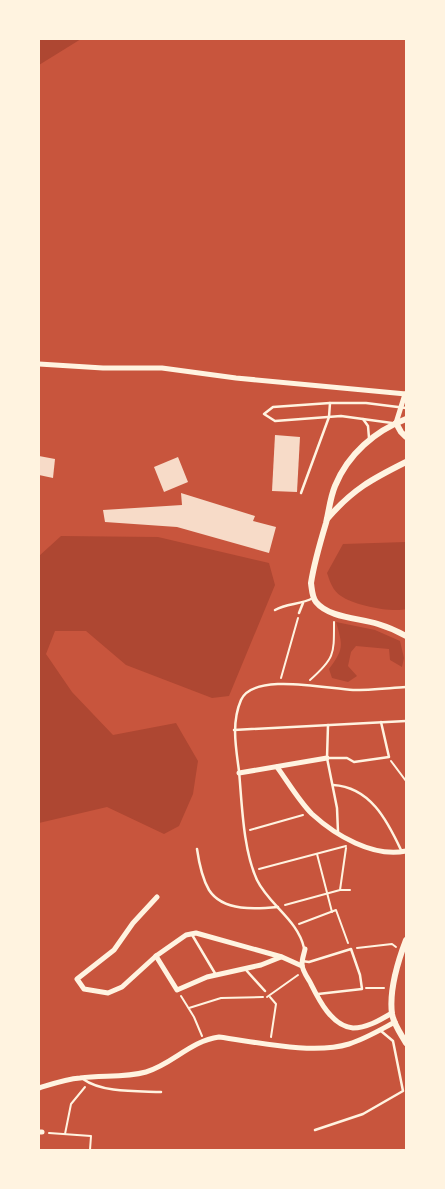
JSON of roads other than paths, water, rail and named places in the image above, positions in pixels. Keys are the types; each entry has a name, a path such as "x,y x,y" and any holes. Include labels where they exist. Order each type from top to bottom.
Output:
{"street":[{"path":"39,364 81,368 162,368 236,378 406,394 404,408 396,423"},
{"path":"406,419 369,440 355,454 338,479 332,494 311,584 314,597 320,605 334,613 377,623 406,636"},
{"path":"396,423 406,437"},
{"path":"326,520 351,493 406,462"},
{"path":"239,773 327,758"},
{"path":"277,768 312,813 338,834 373,849 404,851"},
{"path":"157,897 114,950 77,979 84,989 108,993 113,992 122,987 156,956 191,933 282,957 303,966"},
{"path":"406,940 393,988 392,1013 406,1043"},
{"path":"305,949 303,966 316,995 336,1020 351,1028 367,1026 392,1013"},
{"path":"156,956 177,990 207,977 261,965 282,957"},
{"path":"39,1088 70,1079 127,1076 147,1072 163,1065 203,1040 219,1037 305,1048 328,1048 347,1045 360,1040 395,1022"}],"lane":[{"path":"396,423 329,417 275,420 264,414 273,407 330,403 359,403 404,408"},
{"path":"301,493 329,417 330,403"},
{"path":"363,419 370,430 369,440"},
{"path":"275,610 284,605 303,603 314,597"},
{"path":"299,613 303,603"},
{"path":"305,949 294,926 265,893 253,870 245,831 234,730 241,700 250,690 261,686 304,685 354,690 406,687"},
{"path":"234,730 406,721"},
{"path":"327,758 347,758 354,762 389,757 381,722"},
{"path":"328,725 327,758 339,821 338,834"},
{"path":"333,785 349,787 376,806 404,851"},
{"path":"197,850 200,868 210,891 221,901 238,907 257,909 278,908"},
{"path":"191,933 216,975"},
{"path":"303,966 309,962 351,949 360,975 362,988 316,995"},
{"path":"245,968 265,991"},
{"path":"315,1130 363,1114 404,1091 393,1040 380,1030"},
{"path":"82,1078 102,1088 161,1092"}]}
